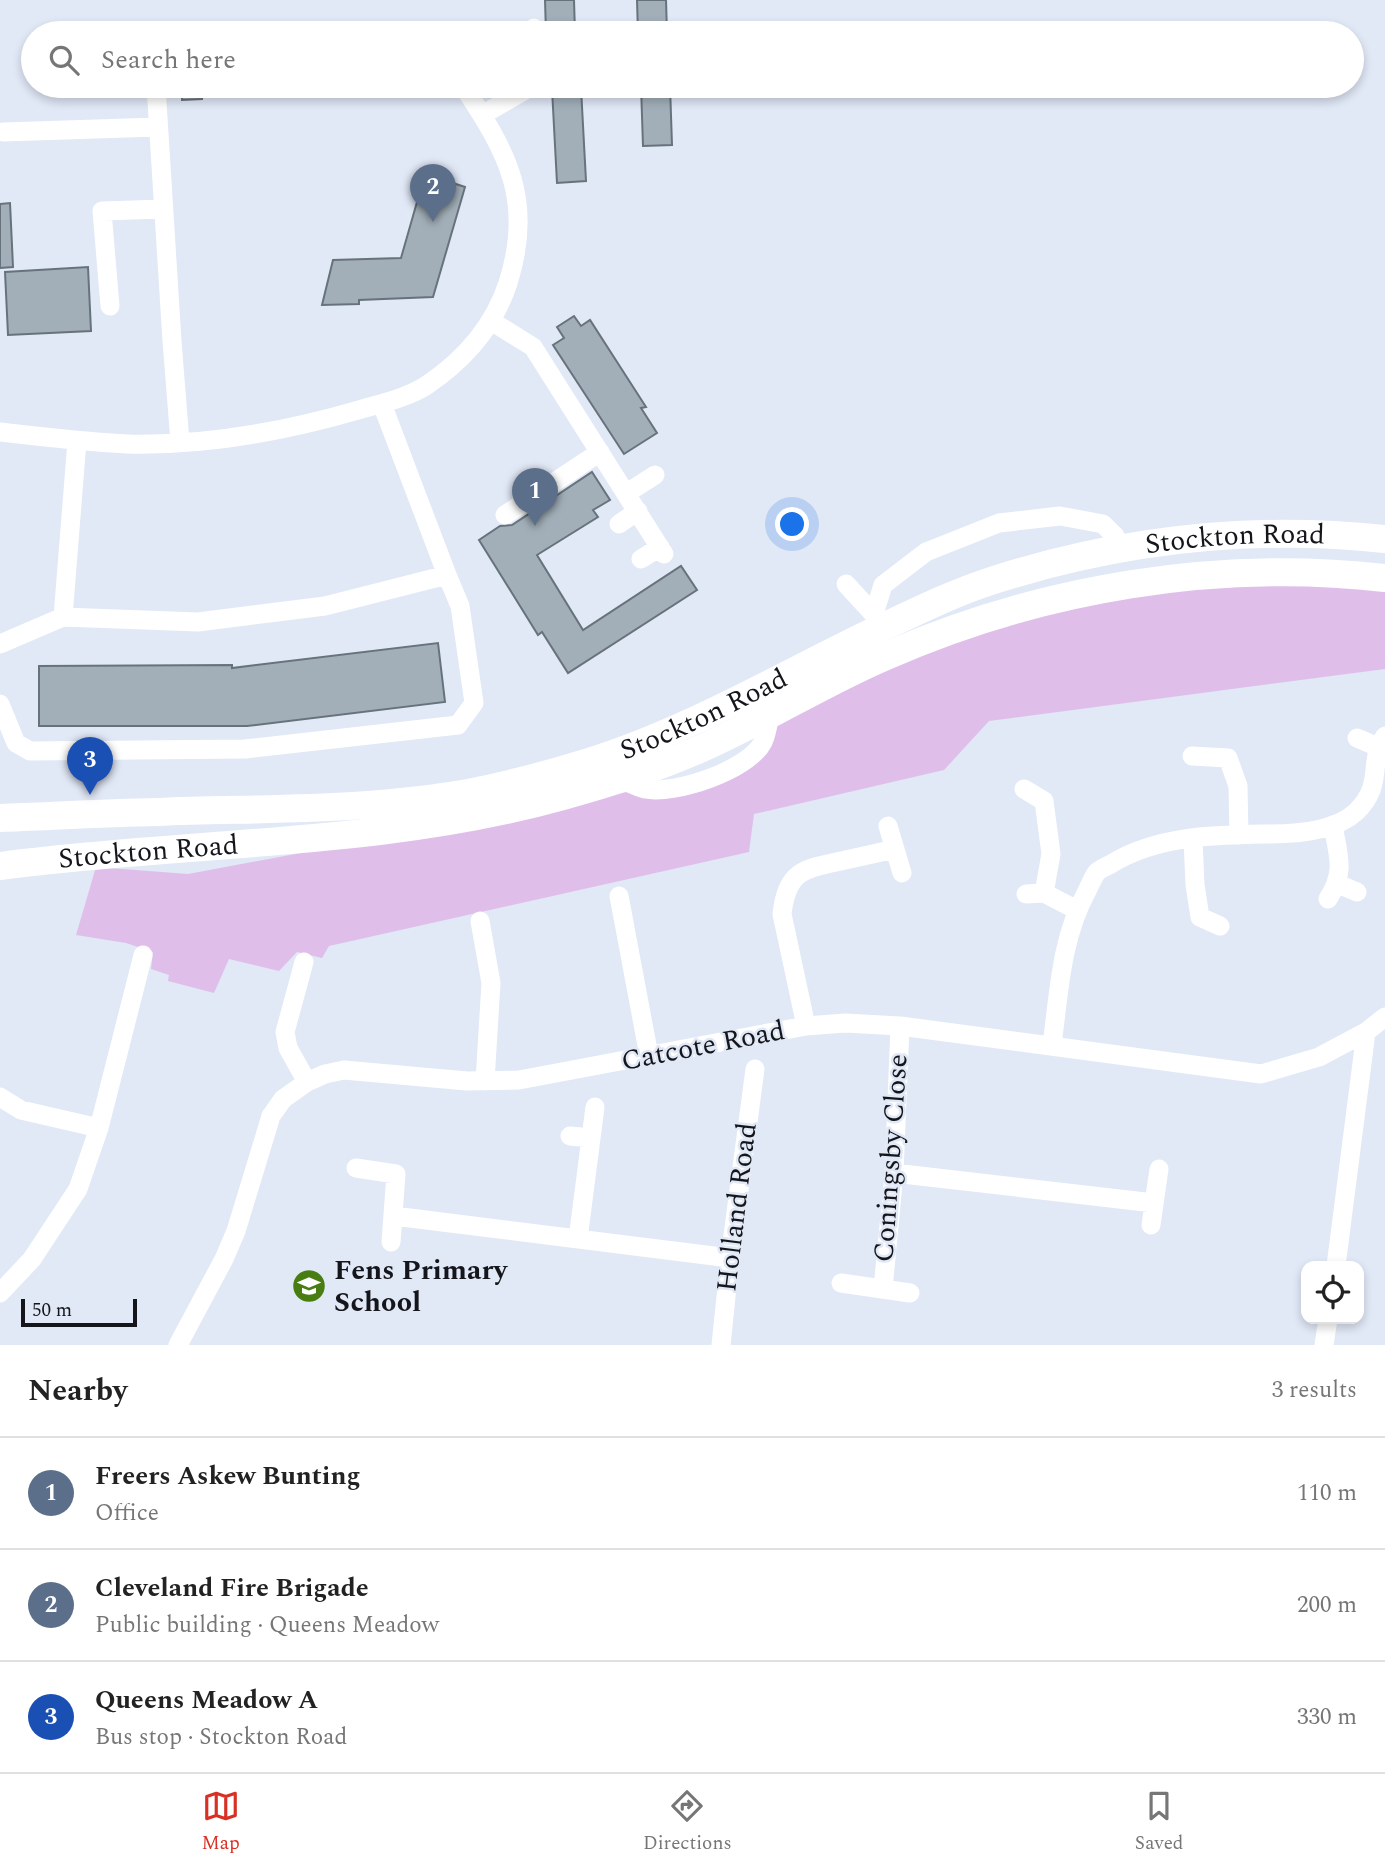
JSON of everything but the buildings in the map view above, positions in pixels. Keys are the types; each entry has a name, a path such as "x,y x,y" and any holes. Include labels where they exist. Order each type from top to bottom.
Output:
{"highway":[{"name":"Stockton Road","path":"0,818 278,810 464,793 589,762 667,733 879,620 992,580 1118,548 1208,535 1317,533 1381,537"},
{"name":"Stockton Road","path":"1,866 415,827 537,803 620,779 693,752 884,656 960,626 1066,597 1125,585 1211,576 1290,572 1385,578"}],"street":[{"path":"157,98 180,442"},
{"path":"0,432 130,444 253,435 382,404 424,387 456,363 491,321 503,297 516,258 519,222 515,183 503,151 471,98"},
{"path":"482,115 511,98"},
{"path":"3,132 158,127"},
{"path":"110,306 102,211 163,209"},
{"path":"491,321 533,346 627,493 662,550 641,559"},
{"path":"0,704 16,743 30,751 244,749 458,725 474,703 460,606 382,404"},
{"path":"63,617 77,441"},
{"path":"505,515 600,452"},
{"path":"627,493 655,475"},
{"path":"619,524 638,511"},
{"path":"879,620 883,585 926,552 999,523 1060,516 1103,524 1115,536 1118,548"},
{"path":"0,644 63,617 198,622 325,606 447,575"},
{"path":"846,584 879,620"},
{"path":"1052,1045 1065,947 1077,910 1097,872 1149,845 1193,838 1289,834 1345,820 1370,796 1381,741 1357,738"},
{"path":"1192,756 1228,758 1238,786 1239,835"},
{"path":"1024,789 1049,795 1051,854 1035,894 1077,910"},
{"path":"1333,825 1340,870 1333,891 1357,892"},
{"path":"888,826 902,873"},
{"path":"1193,838 1193,921 1220,926"},
{"path":"806,1026 782,914 784,897 793,880 806,869 895,849"},
{"path":"620,896 649,1056"},
{"path":"480,921 479,945 491,983 485,1082"},
{"path":"0,1293 32,1259 78,1189 99,1128 144,955"},
{"path":"304,962 285,1032 288,1048 307,1082"},
{"path":"138,980 157,987"},
{"name":"Catcote Road","path":"178,1345 236,1231 271,1116 282,1099 307,1082 325,1074 344,1070 485,1082 519,1080 806,1026 845,1023 1052,1045 1261,1074 1319,1058 1366,1032 1385,1017"},
{"name":"Coningsby Close","path":"883,1289 894,1173 900,1027"},
{"path":"1337,1261 1366,1032"},
{"name":"Holland Road","path":"721,1345 755,1069"},
{"path":"0,1097 21,1110 99,1128"},
{"path":"578,1239 595,1107"},
{"path":"570,1136 591,1138"},
{"path":"356,1168 396,1174 391,1242"},
{"path":"1151,1225 1159,1169"},
{"path":"894,1173 1154,1203"},
{"path":"394,1216 730,1258"},
{"name":"Coningsby Close","path":"841,1283 910,1293"},
{"path":"1324,1345 1327,1324"}],"shaded area":[{"path":"1321,582 1385,588 1385,669 989,721 944,770 754,814 749,852 329,946 322,958 297,952 279,971 229,959 214,993 168,981 169,975 151,969 153,952 126,943 76,935 96,867 188,874 745,770 776,719 917,655 1030,614 1144,592"}],"place":[{"name":"Cleveland Fire Brigade","path":"433,222"},
{"name":"Freers Askew Bunting","path":"535,526"},
{"name":"Queens Meadow A","path":"90,795"},
{"name":"Fens Primary School","path":"309,1286"}]}
